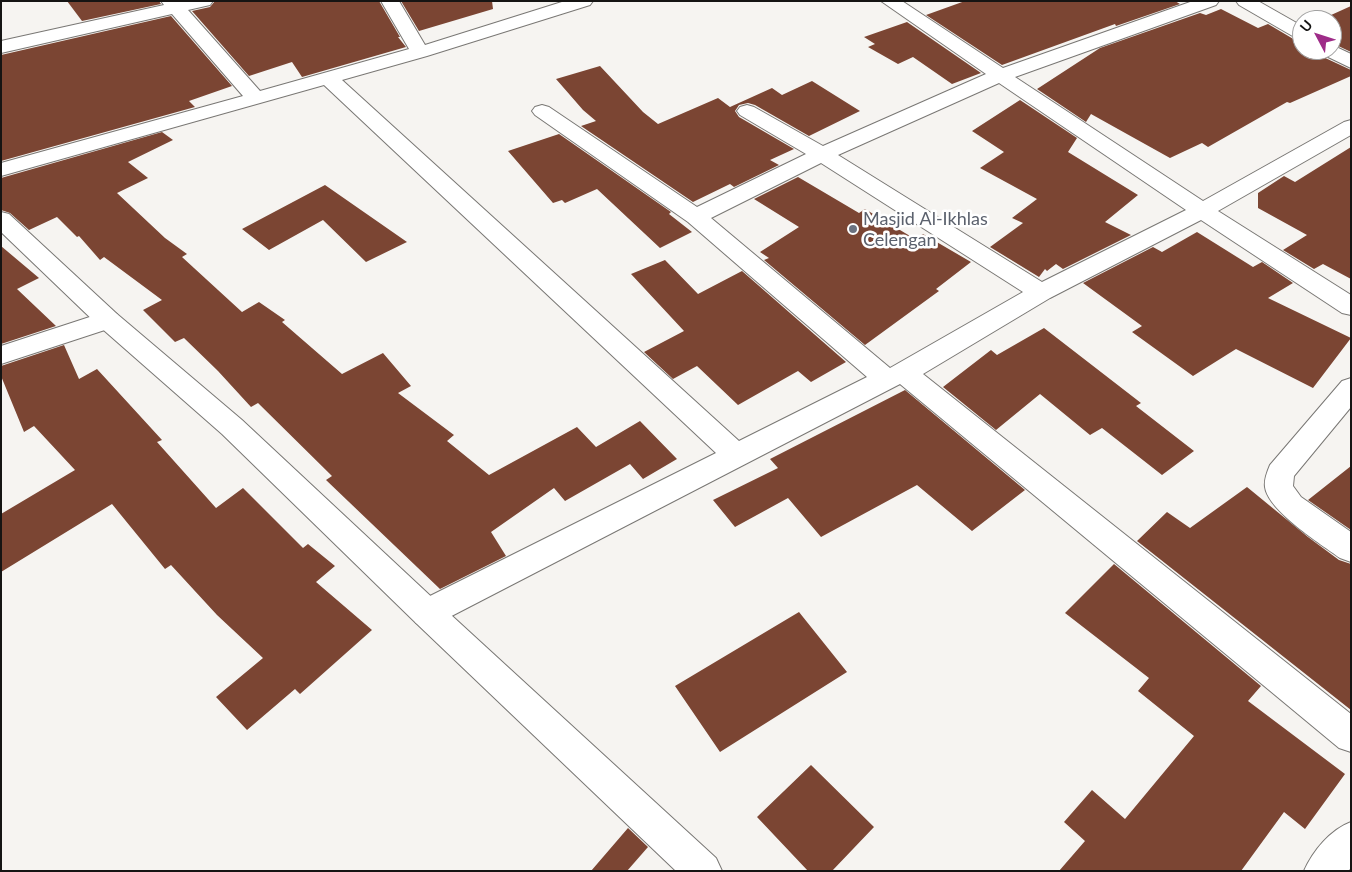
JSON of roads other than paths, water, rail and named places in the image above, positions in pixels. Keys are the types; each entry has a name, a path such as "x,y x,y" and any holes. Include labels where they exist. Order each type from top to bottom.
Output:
{"street":[{"path":"1,47 173,4 204,1"},
{"path":"390,1 420,52"},
{"path":"1,170 420,52 584,1"},
{"path":"890,1 1202,211 1351,307"},
{"path":"696,217 822,154 999,76 1210,1"},
{"path":"1250,4 1279,1"},
{"path":"173,4 257,99"},
{"path":"1250,4 1292,28"},
{"path":"328,78 736,455"},
{"path":"542,111 696,217 1351,736"},
{"path":"747,111 822,154 1041,292"},
{"path":"427,613 895,376 1041,292 1202,211 1351,126"},
{"path":"1,219 108,320 232,427 427,613 703,871"},
{"path":"1,356 108,320"},
{"path":"1351,388 1280,473 1279,488 1291,505 1351,549"},
{"path":"1323,871 1351,840"}],"place":[{"name":"Masjid Al-Ikhlas Celengan","path":"853,229"}]}
